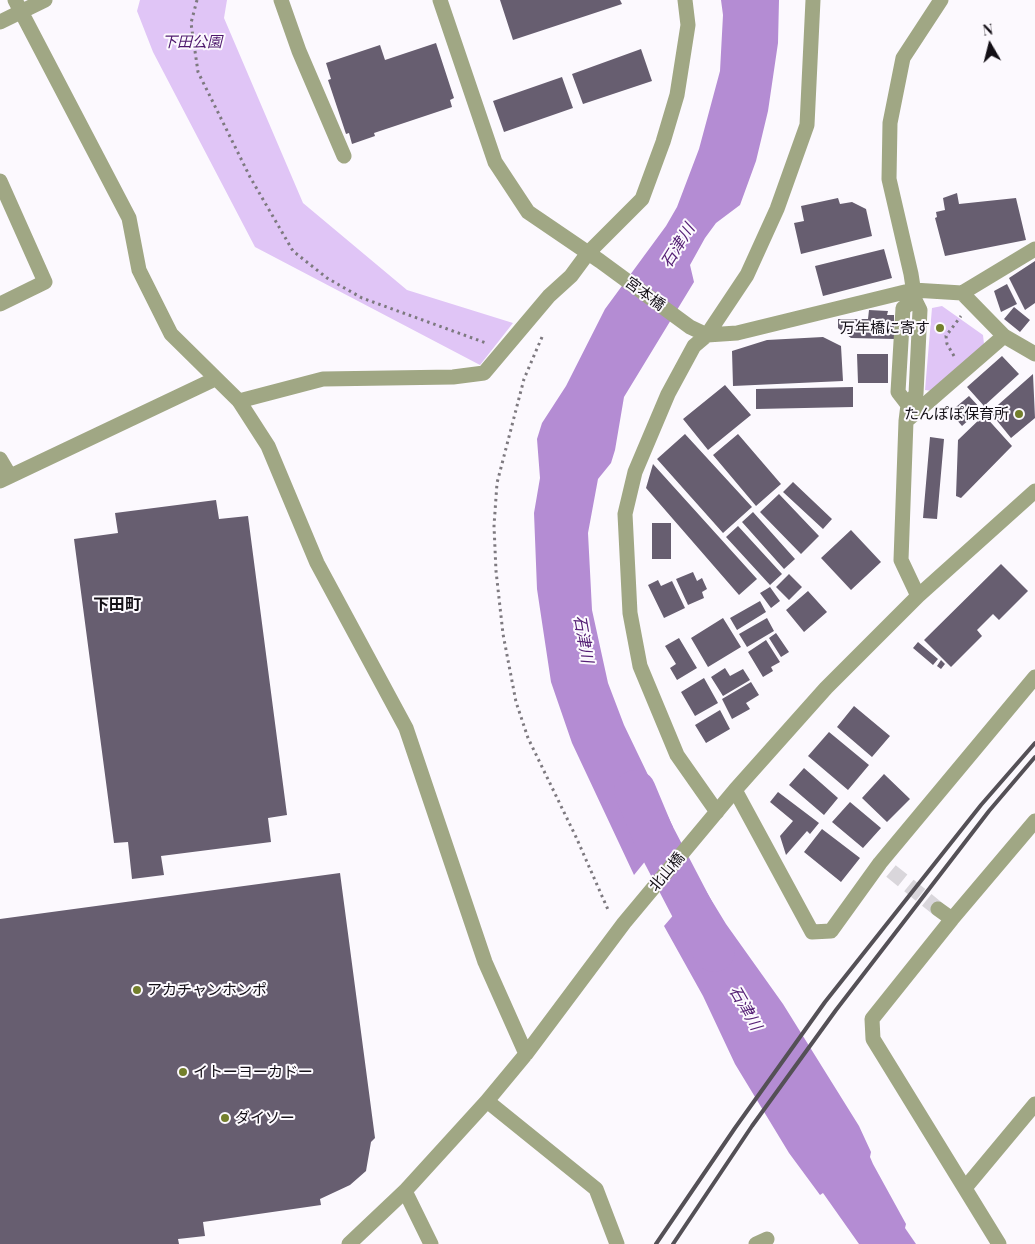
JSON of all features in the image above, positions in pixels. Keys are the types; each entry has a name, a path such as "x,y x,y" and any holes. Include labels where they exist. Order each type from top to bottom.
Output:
{"street":[{"path":"0,22 18,6 45,0"},
{"path":"280,0 299,51 344,156"},
{"name":"宮本橋","path":"440,0 495,162 528,212 594,257 690,327 706,335"},
{"path":"239,401 322,379 453,377 484,373 506,350 549,296 594,257 642,199 664,142 679,87 688,25 684,0"},
{"path":"714,817 677,754 640,666 630,613 625,514 634,472 668,394 694,346 706,335 747,275 777,209 807,124 813,0"},
{"path":"916,300 912,274 889,179 890,123 903,58 940,0"},
{"path":"18,6 129,218 139,270 171,334 239,401 268,446 317,563 406,728 485,962 526,1054"},
{"path":"0,181 45,282 0,304"},
{"path":"706,335 737,333 962,293 1035,249"},
{"path":"962,293 1004,336 1035,354"},
{"path":"916,300 903,308 898,392 912,399 906,421 901,560 918,596"},
{"path":"906,421 1004,336"},
{"path":"0,459 5,478 215,379"},
{"name":"北山橋","path":"349,1244 405,1191 487,1101 526,1054 621,928 735,790 826,688 918,596 1035,491"},
{"path":"735,790 812,932 831,931 886,867 1035,677"},
{"path":"999,1244 873,1039 872,1020 952,919 1035,821"},
{"path":"938,908 952,919"},
{"path":"487,1101 596,1189 616,1244"},
{"path":"965,1188 1035,1104"},
{"path":"405,1191 431,1244"}],"path":[{"path":"198,0 191,23 198,72 250,177 293,251 327,278 362,298 506,350"},
{"path":"966,369 952,354 946,336 953,324 973,304"},
{"path":"545,332 524,379 496,483 494,535 503,634 516,702 528,738 621,928"}],"green space":[{"name":"下田公園","path":"140,0 227,0 224,18 303,203 407,290 513,323 480,365 255,247 153,52 137,11"},
{"path":"942,306 983,335 984,344 932,391 925,390 932,308"}],"water":[{"path":"721,0 779,0 778,43 768,111 756,161 740,205 716,223 705,238 690,265 694,282 624,397 615,450 611,463 598,479 588,533 592,610 608,683 624,725 673,827 634,875 572,743 551,682 537,589 534,513 540,478 537,439 542,423 566,386 605,309 666,226 677,207 699,149 720,71 723,15"},
{"path":"701,883 726,924 783,1004 859,1126 871,1152 870,1157 873,1164 906,1224 905,1228 916,1244 859,1244 823,1193 820,1195 789,1153 735,1064 703,996 664,926"}],"building":[{"path":"500,0 620,0 622,4 513,40"},
{"path":"436,43 454,98 450,100 452,107 374,133 375,136 352,144 349,133 346,134 328,80 331,79 326,63 380,45 385,60"},
{"path":"641,49 652,81 583,104 572,74"},
{"path":"562,77 573,108 504,132 493,101"},
{"path":"957,193 959,204 1016,198 1026,240 945,256 935,218 937,217 936,212 945,210 943,198"},
{"path":"838,198 840,204 852,202 866,209 872,236 801,254 794,223 804,221 801,206"},
{"path":"884,249 892,278 823,296 815,266"},
{"path":"1035,261 1035,303 1025,310 1009,278"},
{"path":"1007,284 1017,304 1001,312 994,291"},
{"path":"1014,307 1030,320 1020,332 1004,319"},
{"path":"869,310 888,311 887,315 894,315 894,339 851,338 838,328 838,319 868,319"},
{"path":"823,337 841,346 843,381 733,386 732,351 767,340"},
{"path":"857,354 888,354 888,383 858,383"},
{"path":"1002,356 1019,374 984,406 967,387"},
{"path":"1033,374 1035,418 1011,438 990,412"},
{"path":"725,385 751,415 708,450 683,419"},
{"path":"853,387 853,407 756,409 756,389"},
{"path":"969,396 981,409 962,426 950,412"},
{"path":"984,415 1012,446 961,498 956,496 958,440"},
{"path":"685,434 752,507 723,533 657,459"},
{"path":"738,434 781,484 756,506 713,455"},
{"path":"930,437 944,439 937,519 923,518"},
{"path":"653,464 757,579 739,595 646,488"},
{"path":"793,482 832,519 823,529 783,492"},
{"path":"779,494 819,536 801,554 760,512"},
{"path":"216,500 219,519 248,516 287,815 268,818 271,842 161,856 164,875 132,879 128,842 114,843 74,539 118,533 115,513"},
{"path":"753,512 795,559 784,569 742,522"},
{"path":"652,523 671,523 671,559 652,559"},
{"path":"738,526 782,574 770,585 726,537"},
{"path":"851,530 881,562 851,590 821,558"},
{"path":"1001,564 1028,591 999,620 993,614 977,630 982,636 951,667 924,640"},
{"path":"693,572 697,581 702,578 707,589 702,592 704,598 688,605 676,579"},
{"path":"789,574 802,587 789,600 776,587"},
{"path":"658,580 661,586 672,581 685,608 664,618 648,585"},
{"path":"770,587 780,601 771,608 760,593"},
{"path":"808,591 827,612 804,632 786,610"},
{"path":"760,601 766,612 737,630 730,618"},
{"path":"723,618 741,647 708,667 691,638"},
{"path":"767,618 774,631 747,647 739,634"},
{"path":"776,633 789,652 781,657 769,638"},
{"path":"679,638 697,668 677,680 670,668 676,664 665,646"},
{"path":"766,640 780,662 771,667 773,671 763,677 748,652"},
{"path":"918,642 938,659 933,665 913,648"},
{"path":"941,660 945,664 941,669 937,666"},
{"path":"725,668 730,676 743,669 750,680 723,696 711,677"},
{"path":"704,678 718,703 695,716 681,692"},
{"path":"751,682 759,695 746,703 750,709 732,719 722,699"},
{"path":"854,706 890,736 872,757 837,727"},
{"path":"720,710 730,729 706,743 695,725"},
{"path":"829,732 869,765 848,790 808,756"},
{"path":"804,768 838,798 824,815 789,785"},
{"path":"884,774 910,799 887,822 862,798"},
{"path":"778,792 819,823 810,834 807,831 786,855 780,836 793,821 770,802"},
{"path":"850,802 881,828 863,848 832,822"},
{"path":"822,829 860,858 841,882 804,852"},
{"name":"イトーヨーカドー","path":"340,873 375,1138 371,1142 366,1171 350,1185 320,1199 321,1205 203,1222 205,1236 178,1239 179,1244 0,1244 0,919"}],"waterway":[{"name":"石津川","path":"635,791 653,834 714,951"}],"tunnel":[{"path":"891,871 938,909"}],"railway":[{"path":"656,1244 735,1128 825,1002 981,805 1035,743"},
{"path":"673,1244 752,1126 836,1010 989,811 1035,757"}],"place":[{"name":"万年橋に寄す","path":"940,328"},
{"name":"たんぽぽ保育所","path":"1019,414"},
{"name":"アカチャンホンポ","path":"137,990"},
{"name":"イトーヨーカドー","path":"183,1072"},
{"name":"ダイソー","path":"225,1118"}],"district":[{"name":"下田町","path":"117,605"}]}
